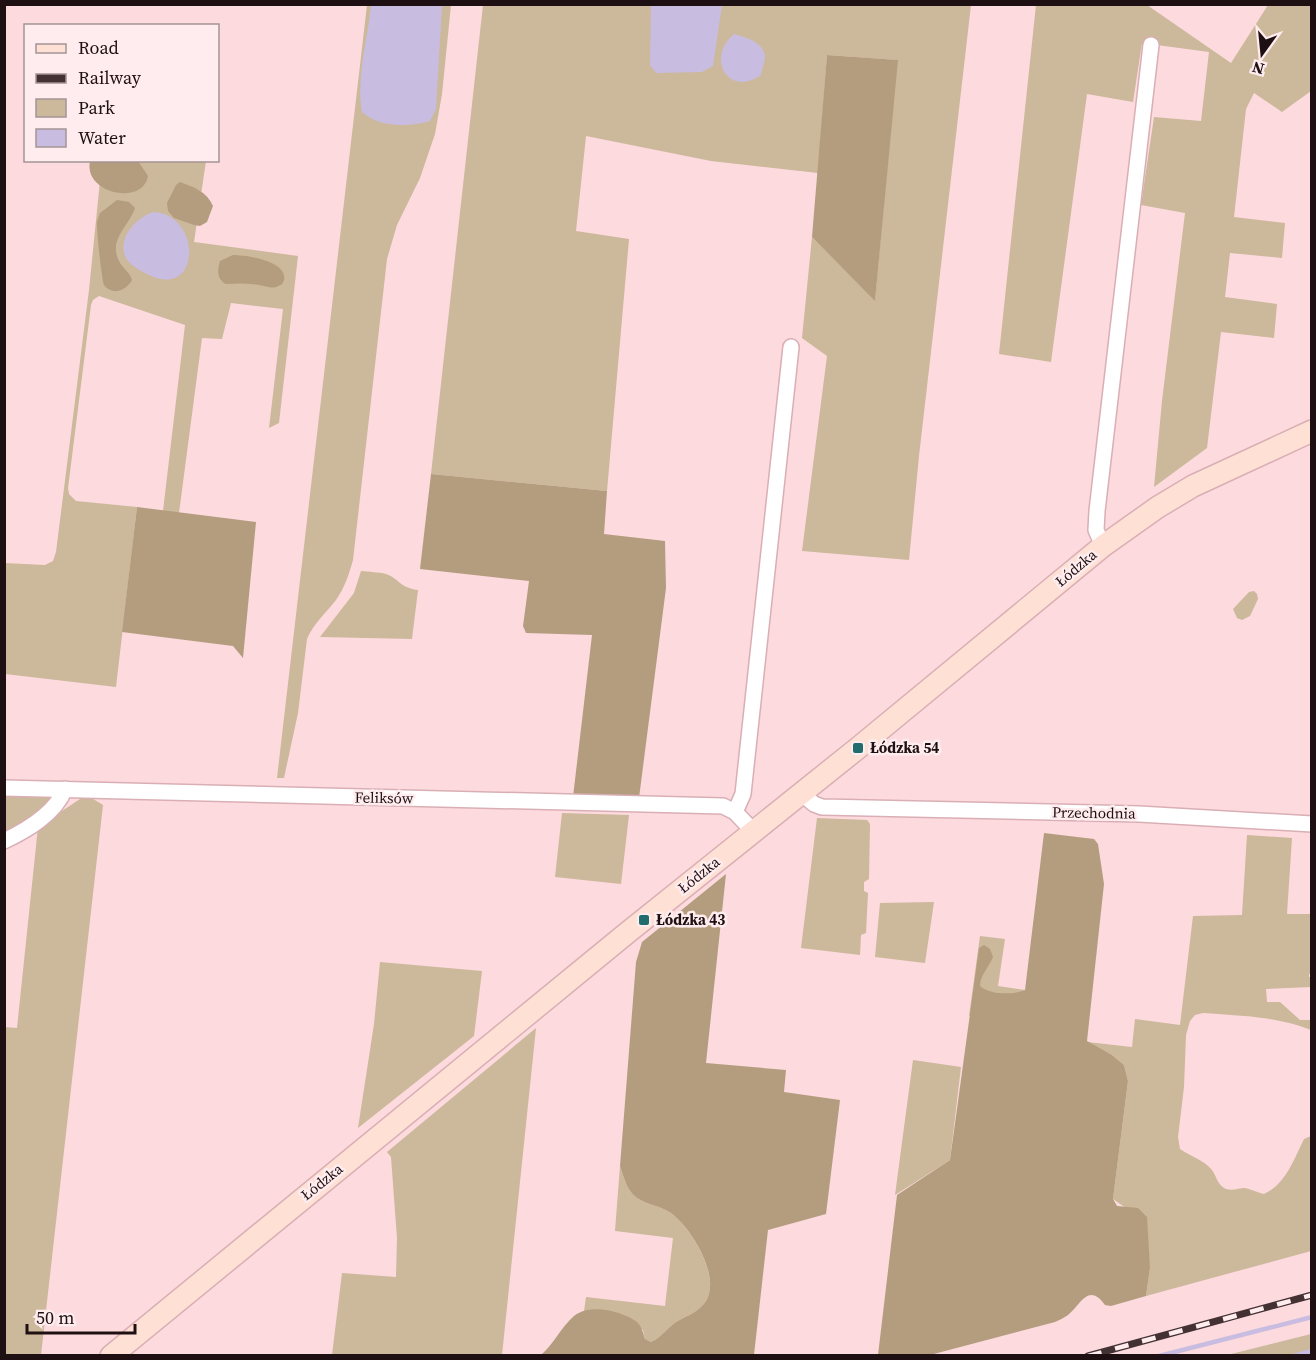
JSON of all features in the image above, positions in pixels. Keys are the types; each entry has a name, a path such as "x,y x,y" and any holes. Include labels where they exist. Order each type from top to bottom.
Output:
{"main road":[{"name":"Łódzka","path":"111,1356 387,1128 801,794 1103,546 1158,507 1193,486 1311,430"}],"street":[{"path":"1103,546 1096,530 1096,522 1151,45"},
{"path":"754,832 735,812 743,794 791,347"},
{"name":"Feliksów","path":"4,788 723,806 735,812"},
{"path":"4,841 28,828 51,810 65,789"},
{"name":"Przechodnia","path":"801,794 822,807 1139,814 1311,824"}],"green space":[{"path":"367,5 451,5 442,94 435,134 420,178 397,225 387,259 353,560 339,595 316,623 307,639 298,713 284,778 277,778"},
{"path":"483,5 971,5 909,560 802,551 827,356 802,338 812,237 875,300 897,60 827,55 818,173 711,161 586,136 576,231 629,239 607,491 431,474"},
{"path":"1036,5 1147,5 1231,63 1268,5 1311,5 1311,91 1282,112 1254,93 1246,109 1234,217 1285,223 1282,258 1230,253 1225,297 1277,304 1274,338 1221,332 1207,448 1154,487 1185,213 1141,205 1154,117 1201,121 1209,52 1142,43 1133,102 1087,94 1051,362 999,354"},
{"path":"102,162 206,162 194,242 298,256 279,423 269,428 283,309 231,303 222,339 202,338 179,513 163,511 185,325 99,296 93,300 68,488 69,494 76,501 137,507 116,687 5,674 4,563 45,565 53,561 56,552 89,290"},
{"path":"361,571 386,574 407,587 418,590 412,639 320,637 354,593"},
{"path":"1254,591 1258,599 1250,616 1242,620 1237,618 1233,609 1249,592"},
{"path":"5,794 70,795 5,833"},
{"path":"83,797 90,797 103,805 41,1355 5,1355 4,1027 17,1028 38,827"},
{"path":"562,813 629,815 621,884 555,877"},
{"path":"817,818 867,820 870,824 869,879 864,882 864,891 868,893 866,933 861,935 860,955 801,948"},
{"path":"1247,835 1292,838 1287,914 1311,914 1312,973 1309,977 1311,977 1311,987 1266,989 1267,1002 1280,1002 1300,1020 1311,1020 1311,1030 1258,1017 1203,1013 1195,1015 1190,1021 1186,1035 1184,1087 1178,1137 1180,1149 1208,1166 1219,1183 1226,1189 1245,1188 1264,1194 1272,1190 1284,1177 1304,1139 1311,1136 1311,1251 1146,1296 1150,1268 1138,1208 1126,1208 1113,1199 1128,1081 1124,1065 1112,1055 1087,1042 1132,1047 1135,1019 1180,1025 1193,916 1242,915"},
{"path":"934,902 925,963 875,957 880,903"},
{"path":"980,936 1005,939 998,986 1025,990 969,1016"},
{"path":"380,962 482,971 474,1036 358,1128 374,1024"},
{"path":"536,1028 502,1355 332,1355 342,1273 396,1277 397,1238 391,1157 387,1152"},
{"path":"913,1060 961,1067 950,1160 895,1195"},
{"path":"620,1166 626,1184 634,1195 671,1213 687,1229 701,1252 709,1276 708,1297 702,1306 676,1322 651,1342 645,1339 643,1330 597,1310 584,1311 586,1297 665,1306 673,1238 615,1231"},
{"path":"1311,1334 1311,1355 1227,1355"}],"shaded area":[{"path":"827,55 898,60 875,301 812,237"},
{"path":"90,162 139,162 148,176 144,185 136,191 126,193 104,188 95,181 90,172"},
{"path":"180,182 204,194 213,206 207,222 200,226 174,218 168,211 167,203 176,185"},
{"path":"117,200 129,202 135,208 116,246 119,261 132,280 126,287 117,291 109,290 104,285 97,222 100,213"},
{"path":"233,255 265,260 273,264 283,273 283,283 273,288 240,283 226,284 219,277 219,265 220,261"},
{"path":"431,474 607,491 604,534 665,541 666,588 639,798 573,797 592,635 526,633 523,626 529,581 420,569"},
{"path":"137,507 256,522 243,658 233,646 122,632"},
{"path":"1044,833 1094,839 1098,844 1104,884 1087,1041 1112,1055 1124,1065 1128,1081 1113,1199 1117,1206 1138,1208 1147,1217 1150,1268 1146,1296 1111,1306 1105,1305 1094,1295 1089,1295 1068,1315 1055,1322 930,1355 878,1355 897,1195 950,1160 979,948 984,945 990,949 993,957 980,986 989,991 1002,993 1025,990"},
{"path":"726,874 706,1063 786,1070 784,1092 840,1100 826,1214 768,1230 754,1355 541,1355 569,1320 581,1312 606,1310 631,1318 641,1328 645,1339 651,1342 676,1322 698,1309 708,1297 710,1287 706,1263 687,1229 671,1213 634,1195 626,1184 620,1166 636,962 642,942"}],"water":[{"path":"371,5 442,5 436,109 430,121 394,125 377,121 362,112 361,72"},
{"path":"651,5 722,5 713,66 702,72 656,73 650,65"},
{"path":"734,34 753,41 764,51 765,58 761,75 749,81 738,82 730,78 724,72 721,63 726,43"},
{"path":"154,212 170,217 181,227 188,241 189,255 186,268 177,277 165,280 147,274 130,263 124,254 123,246 129,231 140,219"}],"waterway":[{"path":"1159,1356 1312,1317"},
{"path":"1294,1356 1312,1351"}],"railway":[{"path":"1088,1356 1312,1295"}],"place":[{"name":"Łódzka 54","path":"858,748"},
{"name":"Łódzka 43","path":"644,920"}]}
